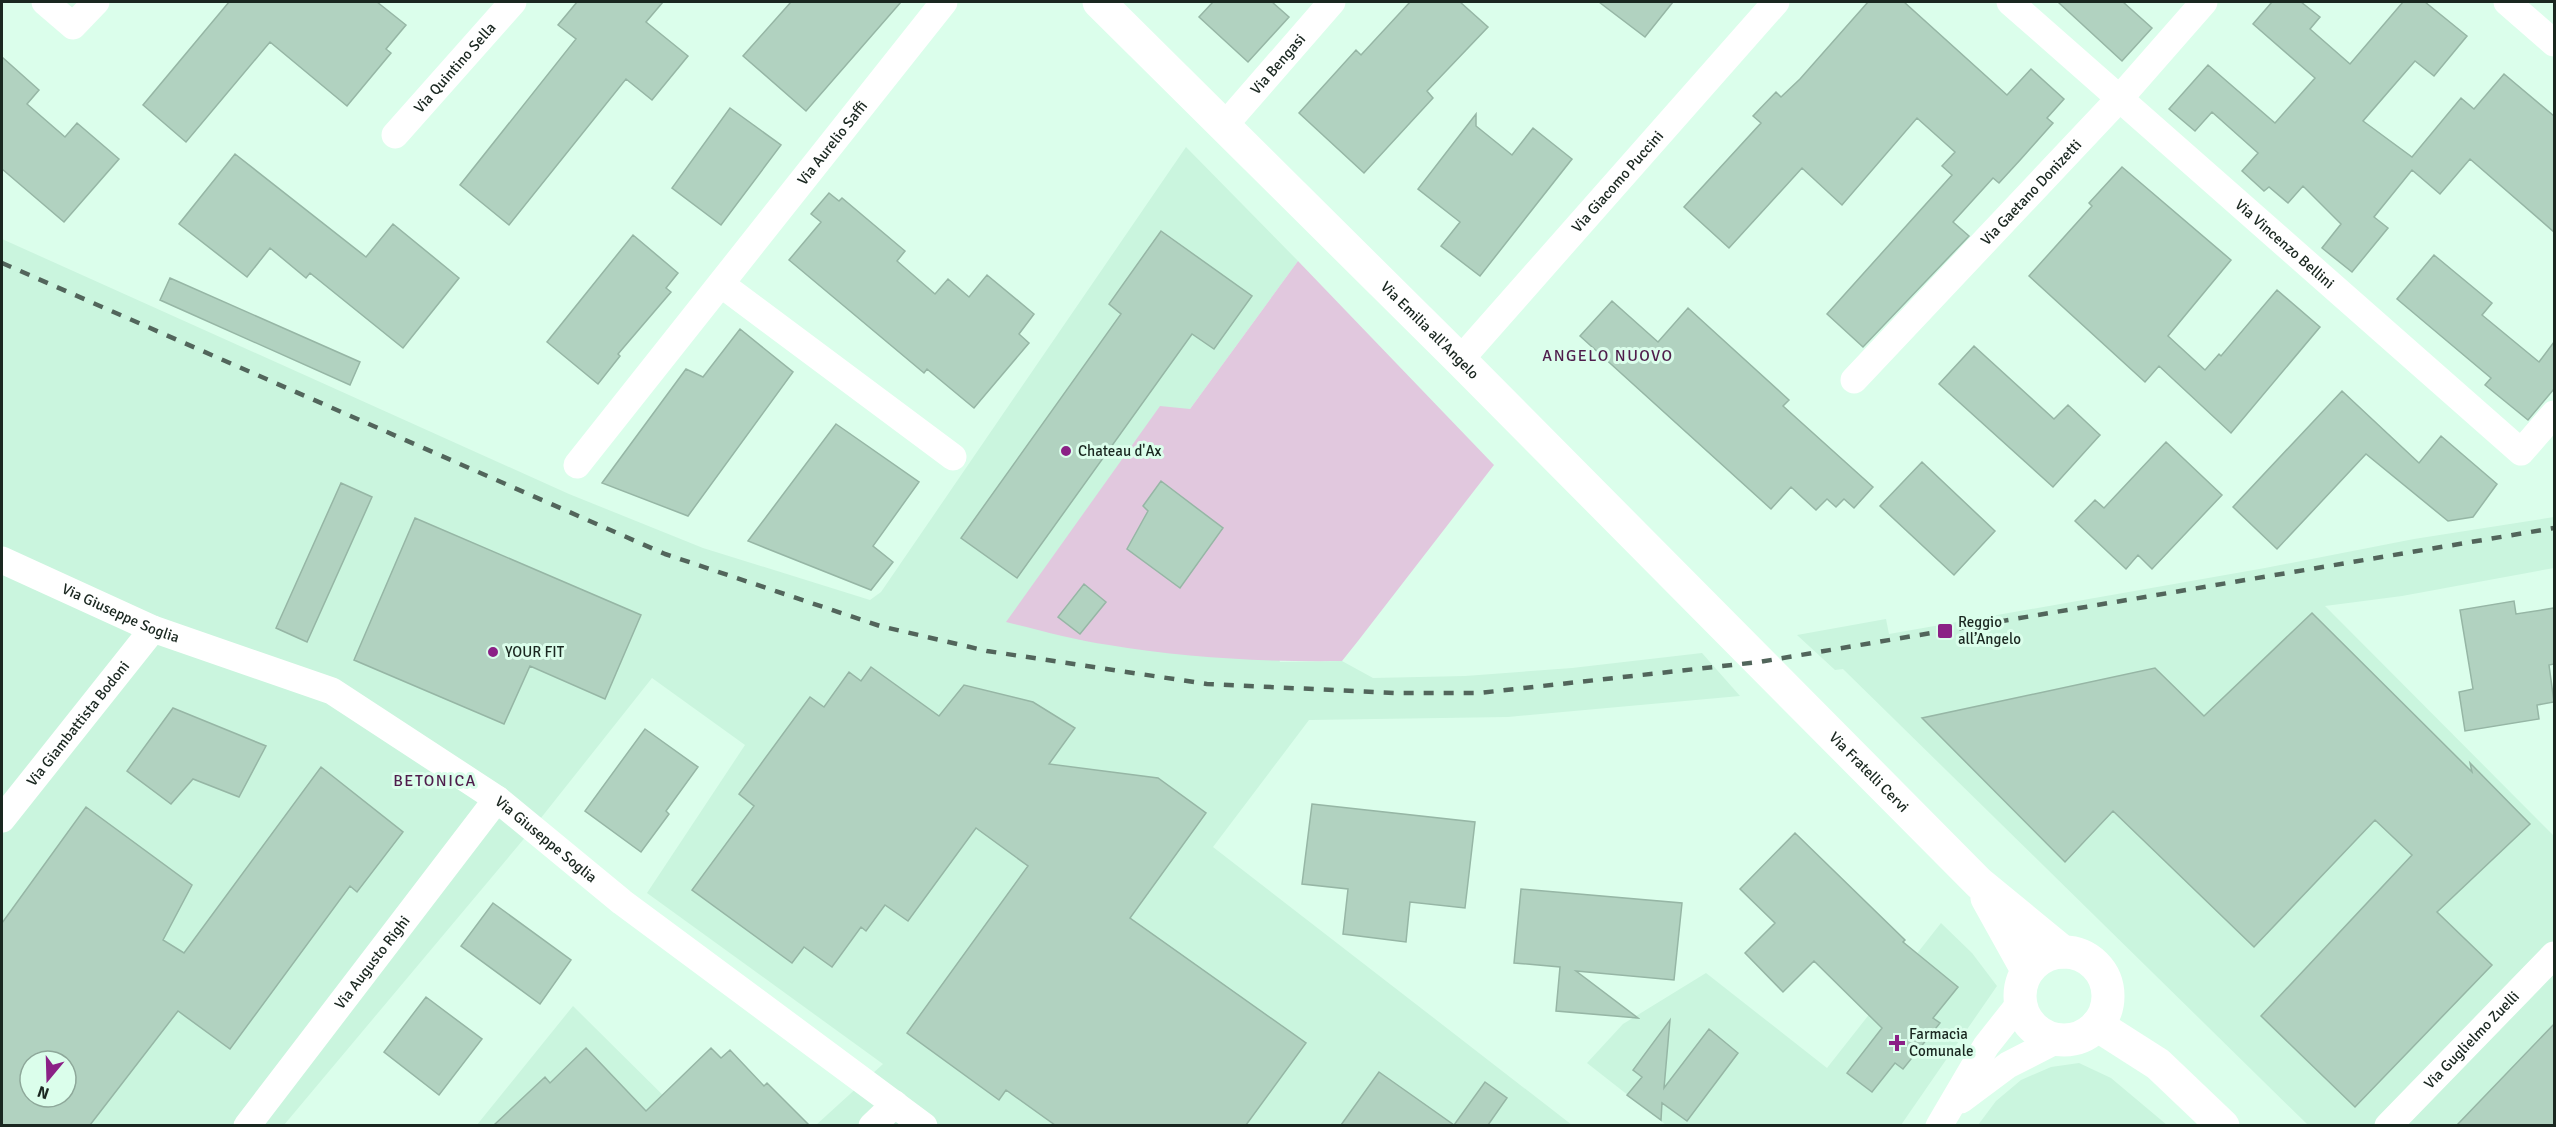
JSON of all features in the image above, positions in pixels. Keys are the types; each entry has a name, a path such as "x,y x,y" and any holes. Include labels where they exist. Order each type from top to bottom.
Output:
{"main road":[{"name":"Via Emilia all'Angelo","path":"1099,2 1460,360 1759,662"},
{"name":"Via Fratelli Cervi","path":"1759,662 1979,883 2063,952"},
{"name":"Via Fratelli Cervi","path":"1979,883 2027,970"},
{"path":"2106,982 2109,997 2106,1011 2097,1025 2073,1039 2047,1036 2033,1028 2022,1013 2021,987 2027,970 2039,959 2063,952 2075,953 2089,959 2099,969 2158,1064"},
{"path":"2097,1025 2158,1064 2223,1125"}],"street":[{"path":"45,2 73,26 96,2"},
{"name":"Via Quintino Sella","path":"395,135 513,2"},
{"name":"Via Aurelio Saffi","path":"577,465 944,2"},
{"name":"Via Bengasi","path":"1224,126 1332,2"},
{"name":"Via Giacomo Puccini","path":"1460,360 1776,2"},
{"name":"Via Vincenzo Bellini","path":"2010,2 2521,452 2554,414"},
{"name":"Via Gaetano Donizetti","path":"1854,380 2119,99 2204,2"},
{"path":"2507,2 2554,43"},
{"path":"721,284 953,457"},
{"name":"Via Giuseppe Soglia","path":"2,560 153,629 332,691 497,799 622,902 924,1125"},
{"name":"Via Giambattista Bodoni","path":"2,819 153,629"},
{"name":"Via Augusto Righi","path":"247,1125 497,799"},
{"name":"Via Guglielmo Zuelli","path":"2388,1125 2554,955"},
{"path":"1945,1117 1986,1046 2020,1003"},
{"path":"1945,1117 2008,1065 2059,1039"},
{"path":"872,1125 896,1104"}],"shaded area":[{"path":"1186,147 1298,261 1190,409 1280,662 1342,661 1373,678 1465,676 1572,668 1702,653 1740,696 1508,717 1309,720 1213,847 1572,1125 816,1125 883,1064 647,893 745,745 652,678 533,828 284,1125 2,1126 2,239 569,494 703,548 870,600 881,592"},
{"path":"1298,261 1494,465 1342,661 1254,660 1167,653 1083,640 1006,622 1160,406 1190,409"},
{"path":"2554,517 2554,568 2402,596 2325,606 2554,836 2554,1125 2308,1125 1843,669 1835,670 1797,635 1886,619 1889,634 2265,568 2414,539"},
{"path":"1941,923 1972,953 1997,986 1901,1125 1666,1125 1587,1063 1623,1024 1706,973 1827,1068"},
{"path":"573,1006 693,1125 476,1126"},
{"path":"2079,1063 2111,1078 2167,1125 1978,1125 1996,1101 2021,1080 2051,1067"}],"building":[{"path":"229,2 377,2 406,25 386,49 391,53 347,106 270,42 186,142 143,105"},
{"path":"577,2 663,2 646,22 688,56 652,100 626,79 509,225 460,185 576,39 558,25"},
{"path":"791,2 901,2 806,111 743,56"},
{"path":"1213,2 1272,2 1289,17 1248,62 1199,17"},
{"path":"1410,2 1460,2 1488,27 1427,91 1433,98 1364,173 1299,113 1356,50 1361,55"},
{"path":"1599,2 1673,2 1645,37"},
{"path":"1868,2 1904,2 2007,95 2031,69 2064,99 2047,118 2053,123 2021,159 1999,183 1993,178 1953,222 1969,236 1863,347 1827,314 1952,175 1942,166 1955,152 1917,118 1842,205 1802,168 1729,248 1684,207 1761,123 1753,116 1776,92 1781,97 1800,79"},
{"path":"2058,2 2123,2 2152,28 2122,61"},
{"path":"2272,2 2301,2 2320,17 2310,29 2350,64 2403,2 2425,2 2467,36 2434,76 2415,61 2363,121 2412,157 2461,98 2474,109 2504,74 2554,116 2554,232 2470,159 2440,194 2412,170 2374,217 2388,228 2352,272 2322,248 2341,224 2303,186 2288,203 2269,187 2264,191 2242,171 2258,153 2212,112 2195,131 2169,109 2208,65 2275,123 2315,78 2253,24"},
{"path":"2,57 39,90 27,104 65,137 77,123 119,159 64,222 2,169"},
{"path":"730,108 781,145 721,225 672,188"},
{"path":"1476,114 1476,126 1512,155 1533,128 1572,159 1480,276 1441,246 1460,222 1418,189"},
{"path":"235,154 366,257 393,224 459,278 403,348 310,273 306,278 270,248 247,277 179,224"},
{"path":"2122,167 2231,260 2168,336 2205,370 2219,354 2221,356 2277,290 2320,327 2231,433 2159,366 2145,382 2029,276 2092,206 2089,203"},
{"path":"829,193 839,201 842,198 905,251 897,261 935,294 948,279 969,297 987,275 1034,314 1019,334 1029,343 974,408 927,369 924,373 789,260 821,222 811,214"},
{"name":"Chateau d'Ax","path":"1161,231 1252,296 1214,349 1192,334 1017,578 961,538 1121,314 1109,304"},
{"path":"633,235 678,273 666,288 671,292 618,354 620,356 598,384 547,342"},
{"path":"2434,255 2492,303 2482,315 2539,362 2554,342 2554,389 2528,420 2485,385 2491,378 2397,299"},
{"path":"170,278 360,362 350,385 160,300"},
{"path":"1612,301 1658,342 1688,308 1789,400 1783,406 1873,487 1854,508 1844,499 1836,507 1827,499 1816,510 1791,487 1771,509 1580,336"},
{"path":"740,329 793,372 688,516 602,483 686,369 703,377"},
{"path":"1974,346 2054,419 2068,405 2100,435 2053,487 1939,384"},
{"path":"2342,391 2419,463 2441,436 2497,484 2473,517 2448,521 2366,454 2277,549 2233,507"},
{"path":"836,424 919,482 873,546 893,562 871,590 748,541"},
{"path":"2166,442 2222,495 2152,569 2138,555 2126,569 2075,521 2095,500 2104,508"},
{"path":"1922,462 1995,531 1954,575 1880,506"},
{"path":"1161,481 1223,528 1180,588 1127,549 1148,511 1143,506"},
{"path":"341,483 372,497 307,642 276,628"},
{"path":"415,518 641,615 605,699 530,666 504,724 354,660"},
{"path":"1084,584 1106,602 1080,634 1058,617"},
{"path":"2514,601 2516,614 2554,608 2554,664 2549,665 2554,702 2537,705 2539,719 2465,731 2459,692 2473,689 2460,610"},
{"path":"2312,613 2472,772 2470,763 2530,824 2437,912 2492,965 2355,1107 2261,1016 2412,855 2375,820 2254,947 2113,811 2065,862 1922,718 2155,668 2204,716"},
{"path":"871,667 939,716 964,685 1033,702 1075,728 1049,764 1158,778 1206,813 1130,918 1306,1043 1246,1125 1055,1125 1006,1090 999,1100 907,1033 1028,866 976,828 908,921 885,905 866,931 861,927 832,967 804,947 792,963 692,890 754,806 739,794 810,697 824,707 849,672 861,681"},
{"path":"173,708 266,746 239,797 193,779 171,804 127,771"},
{"path":"645,729 698,767 666,811 669,814 641,852 585,811"},
{"path":"321,767 403,832 357,892 350,886 230,1049 178,1011 90,1125 2,1125 2,923 86,807 192,885 163,940 184,953"},
{"path":"1312,804 1475,822 1465,908 1410,902 1406,942 1343,934 1348,889 1302,884"},
{"path":"1795,833 1905,940 1903,942 1958,987 1933,1018 1940,1023 1903,1069 1895,1063 1872,1092 1847,1073 1882,1028 1814,961 1783,992 1745,953 1775,923 1740,889"},
{"path":"1521,889 1682,903 1674,980 1576,971 1638,1018 1556,1011 1560,967 1514,963"},
{"path":"493,903 571,960 540,1004 461,946"},
{"path":"426,997 482,1039 439,1095 384,1052"},
{"path":"1670,1020 1664,1088 1709,1029 1738,1053 1687,1121 1662,1103 1661,1120 1627,1095 1642,1077 1633,1070"},
{"path":"2554,1024 2554,1125 2457,1125"},
{"path":"586,1048 646,1111 711,1048 721,1058 730,1050 764,1086 767,1083 809,1125 494,1125 545,1077 550,1083"},
{"path":"1379,1072 1454,1125 1341,1125"},
{"path":"1485,1082 1507,1098 1488,1125 1454,1125"}],"railway":[{"path":"2,263 665,554 880,626 987,651 1207,684 1396,693 1479,693 1759,662 2554,528"}],"place":[{"name":"Chateau d'Ax","path":"1066,451"},
{"name":"Reggio all’Angelo","path":"1945,631"},
{"name":"YOUR FIT","path":"493,652"},
{"name":"Farmacia Comunale","path":"1897,1043"}],"district":[{"name":"ANGELO NUOVO","path":"1608,355"},
{"name":"BETONICA","path":"435,780"}]}
